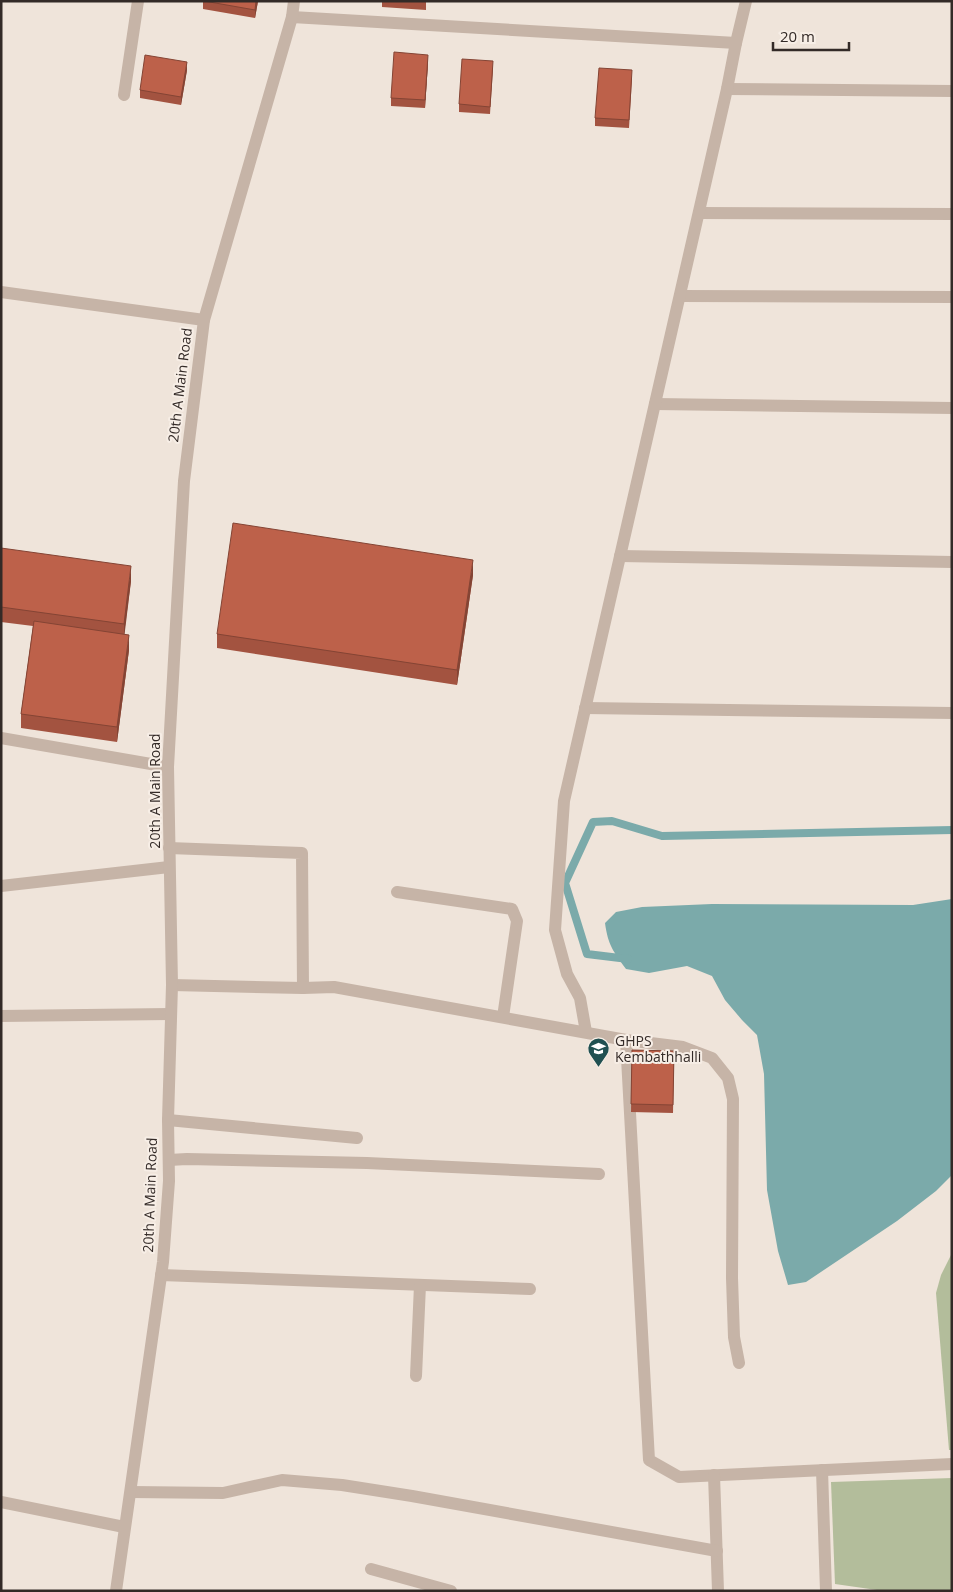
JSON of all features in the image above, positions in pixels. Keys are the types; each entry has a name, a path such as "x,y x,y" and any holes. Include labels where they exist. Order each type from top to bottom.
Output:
{"street":[{"path":"124,95 138,1"},
{"name":"20th A Main Road","path":"116,1591 161,1275 167,1218 172,985 168,767 184,481 204,320 292,17 294,1"},
{"path":"586,1032 580,998 567,974 555,930 564,801 746,1"},
{"path":"292,17 736,44"},
{"path":"727,89 952,91"},
{"path":"699,213 952,214"},
{"path":"1,292 204,320"},
{"path":"680,296 952,297"},
{"path":"655,404 952,408"},
{"path":"620,556 952,562"},
{"path":"585,708 952,713"},
{"path":"1,738 168,767"},
{"path":"169,848 302,853 302,988"},
{"path":"1,886 169,868"},
{"path":"397,892 512,909 517,921 503,1017"},
{"path":"172,985 334,987 626,1040 683,1047 712,1058 728,1078 733,1099 732,1278 734,1337 739,1363"},
{"path":"1,1016 170,1014"},
{"path":"626,1040 649,1460 679,1477 952,1464"},
{"path":"168,1120 357,1138"},
{"path":"169,1160 367,1163 600,1174"},
{"path":"161,1275 530,1289"},
{"path":"416,1376 420,1285"},
{"path":"822,1470 826,1591"},
{"path":"714,1475 718,1591"},
{"path":"131,1492 224,1493 282,1480 342,1485 717,1551"},
{"path":"1,1502 124,1527"},
{"path":"371,1568 451,1591"}],"green space":[{"path":"952,1253 952,1450 949,1450 936,1293 941,1275"},
{"path":"952,1478 952,1591 884,1591 835,1584 831,1482"}],"water":[{"path":"952,899 952,1175 936,1191 897,1221 806,1282 788,1285 778,1251 767,1190 764,1074 757,1035 725,1000 712,976 687,966 649,973 626,969 612,947 605,923 616,912 642,907 712,904 913,905"}],"building":[{"path":"204,1 256,1 255,10"},
{"path":"394,52 428,55 425,100 391,98"},
{"path":"145,55 187,62 181,97 140,90"},
{"path":"462,59 493,61 490,107 459,104"},
{"path":"599,68 632,70 629,120 595,118"},
{"path":"233,523 473,560 457,670 217,634"},
{"path":"1,548 131,566 124,624 1,607"},
{"path":"34,621 129,635 117,727 21,714"},
{"path":"632,1050 674,1051 673,1105 631,1104"}],"waterway":[{"path":"628,959 587,954 565,883 593,822 612,821 662,836 952,830"}],"place":[{"name":"GHPS Kembathhalli","path":"599,1068"}]}
